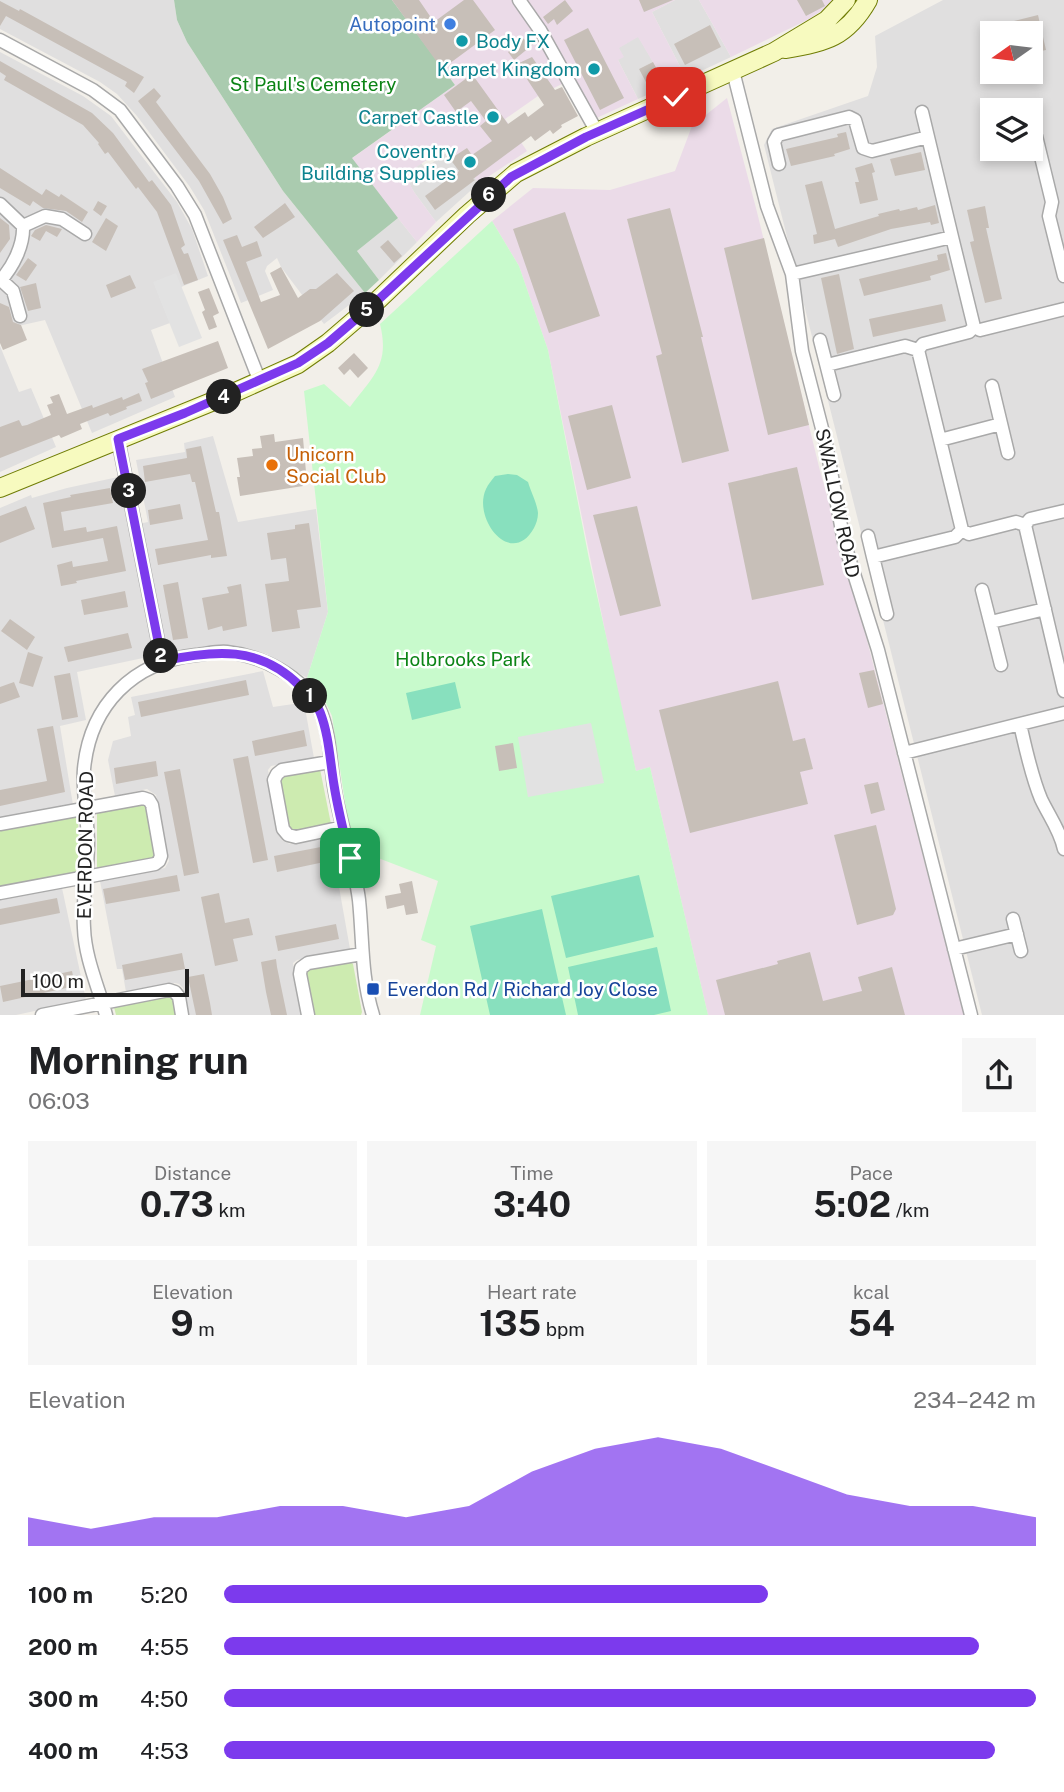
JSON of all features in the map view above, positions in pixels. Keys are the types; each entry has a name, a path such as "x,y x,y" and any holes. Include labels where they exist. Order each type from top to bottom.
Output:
{"street":[{"path":"519,0 540,30 597,132"},
{"path":"0,488 260,382 298,363 328,343 378,300 505,181 523,169 779,49 827,20 846,0"},
{"path":"779,49 807,46 844,32 855,21 868,0"},
{"path":"0,40 93,90 120,110 177,186 194,215 260,382"},
{"name":"SWALLOW ROAD","path":"733,71 767,206 792,274 802,351 829,456 844,542 878,650 971,1015"},
{"path":"922,112 974,327 980,330 1064,309"},
{"path":"779,164 774,142 778,135 849,117 855,120 863,148 872,151 928,137"},
{"path":"1042,161 1052,202 1049,216 1064,276"},
{"path":"1049,189 1064,186"},
{"path":"0,204 23,226 23,239 1,280 13,291 20,316"},
{"path":"23,226 45,216 62,219 85,234"},
{"path":"792,274 952,237"},
{"path":"918,350 923,344 969,332 974,327"},
{"path":"820,340 834,395"},
{"path":"827,365 905,346 918,350"},
{"path":"918,350 962,530 969,534 1016,522 1025,525"},
{"path":"992,386 1008,453"},
{"path":"940,440 1001,424"},
{"path":"118,439 162,661"},
{"path":"1025,525 1030,519 1064,511"},
{"path":"1025,525 1064,691"},
{"path":"873,557 955,537 962,530"},
{"path":"868,536 887,614"},
{"path":"982,590 1001,665"},
{"path":"990,622 1045,609"},
{"name":"EVERDON ROAD","path":"104,1009 92,973 84,932 88,850 84,771 88,749 102,712 126,682 162,661 221,652 243,654 281,670 301,687 319,708 325,726 359,900 367,997 373,1015"},
{"path":"904,754 1064,713"},
{"path":"1020,724 1037,787 1064,849"},
{"path":"330,762 282,770 277,774 274,780 283,829 288,835 296,837 343,827"},
{"path":"0,824 143,798 149,800 152,805 161,856 155,864 0,893"},
{"path":"1013,919 1021,951"},
{"path":"954,949 1017,934"},
{"path":"308,1015 301,968 308,963 362,954"},
{"path":"42,1015 104,1009 169,990 179,997 182,1015"}],"shaded area":[{"path":"0,0 174,0 177,20 187,42 283,191 365,293 324,324 277,258 265,271 273,290 241,303 204,210 137,116 117,94 100,82 0,29"},
{"path":"392,0 675,0 652,12 686,78 667,86 638,37 619,48 624,57 618,60 638,99 590,121 568,81 538,96 505,119 527,151 479,183 448,145 405,175 436,222 417,242 351,159 455,85"},
{"path":"675,0 699,0 731,57 686,78 652,12"},
{"path":"699,0 837,0 809,19 731,57"},
{"path":"943,0 1064,0 1064,1015 982,1015 764,145 772,129 868,96 877,67 875,36"},
{"path":"638,36 667,86 638,99 618,60 618,48"},
{"path":"0,52 83,96 111,116 177,202 192,229 208,276 159,296 170,323 151,330 175,397 92,433 45,320 0,330"},
{"path":"727,98 820,471 855,594 964,1015 708,1015 650,767 636,771 619,700 548,350 519,266 492,221 533,188 610,190 675,171 692,126"},
{"path":"452,149 479,183 436,222 405,176 421,163 425,168"},
{"path":"398,218 417,242 379,280 357,251"},
{"path":"176,273 202,338 179,347 153,282"},
{"path":"0,346 19,392 31,388 56,447 0,472"},
{"path":"213,436 238,522 316,509 328,612 307,678 267,654 228,646 181,650 77,672 86,720 60,726 73,805 0,819 0,508 31,495 32,498 118,477 128,526 148,522 136,460 185,452 184,443"},
{"path":"263,671 273,707 300,703 305,708 314,758 271,766 268,770 279,835 283,841 290,844 330,836 350,949 293,963 302,1015 187,1015 183,988 179,984 126,992 122,969 117,969 100,881 165,868 169,861 156,795 147,789 115,796 108,760 113,741 131,736 128,717 135,715 131,697"},
{"path":"591,723 604,783 528,797 518,737"},
{"path":"62,888 86,1000 16,1015 0,1015 0,900"}],"green space":[{"name":"St Paul's Cemetery","path":"174,0 392,0 455,85 352,158 398,218 357,251 379,280 365,293 283,191 187,42 177,20"},
{"name":"Holbrooks Park","path":"492,221 519,266 548,350 589,559 636,771 650,767 708,1015 420,1015 436,946 421,940 438,881 352,848 332,716 325,701 307,678 328,612 304,391 324,384 350,407 372,378 381,360 383,338 380,324"},
{"path":"517,475 528,482 538,513 534,528 525,539 515,543 496,535 484,513 483,501 487,487 495,476"},
{"path":"455,682 461,708 412,720 406,693"},
{"path":"320,769 331,824 293,832 288,828 280,780 282,776"},
{"path":"143,803 147,806 155,855 153,859 97,869 97,812"},
{"path":"78,815 79,849 76,874 0,888 0,830"},
{"path":"639,875 654,937 566,958 551,896"},
{"path":"542,909 566,1015 490,1015 470,926"},
{"path":"657,947 671,1011 654,1015 578,1015 568,967"},
{"path":"350,961 353,964 361,1015 314,1015 306,973 308,969"},
{"path":"168,996 173,998 176,1015 116,1015 114,1007"}],"building":[{"path":"392,0 419,0 434,22 464,0 473,0 495,30 442,69"},
{"path":"565,0 573,11 557,25 554,19 548,24 543,17"},
{"path":"639,0 673,0 644,12"},
{"path":"797,0 822,0 825,6 806,16"},
{"path":"0,1 19,11 20,9 144,77 134,93 125,86 127,82 6,16 0,26"},
{"path":"1038,15 1039,21 1014,21"},
{"path":"710,25 721,47 685,65 674,44"},
{"name":"Karpet Kingdom","path":"588,28 624,98 600,110 564,40"},
{"path":"532,34 536,42 514,60 508,52 514,48 512,45 522,37 525,40"},
{"path":"532,57 555,90 562,87 578,116 561,125 553,134 550,130 535,141 531,136 435,210 425,196 459,171 450,159 467,148 472,155 492,141 480,126 486,121 471,101 456,112 444,95 472,74 508,124 525,112 528,117 544,105 517,64"},
{"path":"0,61 92,113 113,133 149,182 152,180 171,205 185,245 181,248 184,254 188,253 198,280 184,285 157,212 108,152 105,154 83,125 4,80 6,76 0,72"},
{"path":"653,62 661,77 647,84 639,69"},
{"path":"154,88 161,96 156,102 210,174 223,197 232,219 223,224 199,181 138,101"},
{"path":"846,132 850,149 834,154 835,156 791,166 786,149 838,137 837,134"},
{"path":"921,152 925,170 895,176 890,159"},
{"path":"872,163 878,200 860,204 855,168"},
{"path":"0,168 42,195 46,189 59,197 61,194 88,212 82,222 66,211 43,208 33,201 30,206 0,188"},
{"path":"822,181 835,229 879,216 878,214 917,207 918,210 935,205 939,223 931,225 930,222 891,229 838,247 835,239 814,244 813,235 817,234 805,185"},
{"path":"98,201 107,206 101,216 93,210"},
{"path":"285,203 295,217 263,238 254,227"},
{"path":"985,206 989,228 986,228 1002,299 985,303 970,242 974,241 967,210"},
{"path":"670,208 729,451 682,463 656,356 662,354 627,219"},
{"path":"565,212 600,316 549,333 513,229"},
{"path":"0,218 9,225 10,239 0,253"},
{"path":"106,218 118,226 106,251 92,242"},
{"path":"46,225 62,229 57,237 46,231 40,241 31,236 35,230"},
{"path":"237,235 242,247 257,241 262,256 246,262 261,302 280,295 270,273 281,267 298,298 310,289 316,289 337,273 354,291 320,321 268,349 223,240"},
{"path":"764,238 809,425 768,435 724,248"},
{"path":"388,240 402,256 394,263 380,247"},
{"path":"946,253 950,270 930,276 931,280 864,296 859,279 938,260 937,255"},
{"path":"28,258 37,265 26,281 16,275"},
{"path":"839,274 854,349 837,354 821,278"},
{"path":"130,275 136,288 111,298 106,285"},
{"path":"36,283 41,308 28,311 20,287"},
{"path":"209,288 219,313 213,316 217,327 209,330 198,292"},
{"path":"0,303 9,307 13,322 21,325 27,340 3,350 0,343"},
{"path":"942,304 946,321 873,337 869,319"},
{"path":"218,341 228,368 151,399 142,369"},
{"path":"354,353 368,368 358,378 350,369 344,375 338,368"},
{"path":"139,393 142,401 126,407 127,409 80,424 82,429 61,438 59,435 0,458 0,427 19,420 22,426 27,425 51,415 47,405 53,403 50,397 59,394 67,414 122,397 123,400"},
{"path":"612,405 631,478 587,490 568,416"},
{"name":"Unicorn Social Club","path":"274,434 275,442 303,438 306,472 301,473 303,486 240,496 237,458 253,456 252,449 262,448 260,436"},
{"path":"201,446 216,512 219,512 227,556 211,558 211,555 158,565 155,549 208,540 195,482 192,482 190,474 145,482 143,466 187,458 186,449"},
{"path":"797,467 824,585 752,600 728,483"},
{"path":"110,488 113,503 61,512 64,531 86,527 87,532 117,526 126,571 61,586 57,565 72,561 73,567 108,561 103,538 52,548 43,503"},
{"path":"180,504 183,519 150,525 148,510"},
{"path":"26,506 35,529 0,543 0,516"},
{"path":"637,506 661,606 620,616 593,515"},
{"path":"309,523 321,607 297,610 300,628 272,632 265,584 289,581 286,558 271,560 267,533 295,529 295,525"},
{"path":"178,582 188,638 173,640 163,585"},
{"path":"241,584 247,626 223,631 222,626 208,630 202,598 229,593 227,587"},
{"path":"125,591 128,607 84,615 81,600"},
{"path":"10,619 35,637 27,650 1,631"},
{"path":"128,633 132,648 68,662 64,647"},
{"path":"28,652 43,657 33,687 19,683"},
{"path":"874,670 883,704 868,708 859,673"},
{"path":"70,673 78,717 62,720 54,676"},
{"path":"246,680 249,695 141,717 138,702"},
{"path":"778,681 793,741 805,738 813,769 800,772 808,804 690,833 659,710"},
{"path":"14,682 20,697 0,704 0,687"},
{"path":"53,726 65,792 0,806 0,790 47,781 37,729"},
{"path":"304,730 307,746 255,756 252,741"},
{"path":"513,743 517,768 499,771 495,746"},
{"path":"248,756 268,860 253,863 233,759"},
{"path":"156,761 158,776 116,784 114,768"},
{"path":"180,769 199,873 184,876 164,772"},
{"path":"878,782 885,810 871,814 864,785"},
{"path":"876,825 896,909 893,915 857,925 834,835"},
{"path":"326,846 329,861 277,872 274,856"},
{"path":"177,875 180,891 106,904 103,889"},
{"path":"412,881 418,913 406,915 404,905 387,909 385,896 401,893 399,884"},
{"path":"219,893 225,923 249,918 253,935 233,939 238,961 215,966 201,897"},
{"path":"57,898 60,913 0,925 0,909"},
{"path":"336,924 339,939 278,951 275,936"},
{"path":"810,952 823,1001 862,991 858,977 892,967 905,1015 725,1015 716,980 778,964 777,961"},
{"path":"182,953 185,969 125,980 122,965"},
{"path":"276,959 287,1015 271,1015 266,992 261,962"},
{"path":"72,971 75,986 3,1002 0,986"},
{"path":"204,974 212,1015 196,1015 188,977"}],"place":[{"name":"Autopoint","path":"450,24"},
{"name":"Body FX","path":"462,41"},
{"name":"Karpet Kingdom","path":"594,69"},
{"name":"Carpet Castle","path":"493,117"},
{"name":"Coventry Building Supplies","path":"470,162"},
{"name":"Unicorn Social Club","path":"272,465"},
{"name":"Everdon Rd / Richard Joy Close","path":"373,989"}],"route":[{"path":"350,858 325,726 319,708 311,697 281,670 243,654 221,652 162,661 118,439 260,382 298,363 328,343 378,300 499,185 523,169 586,137 676,97"}]}
